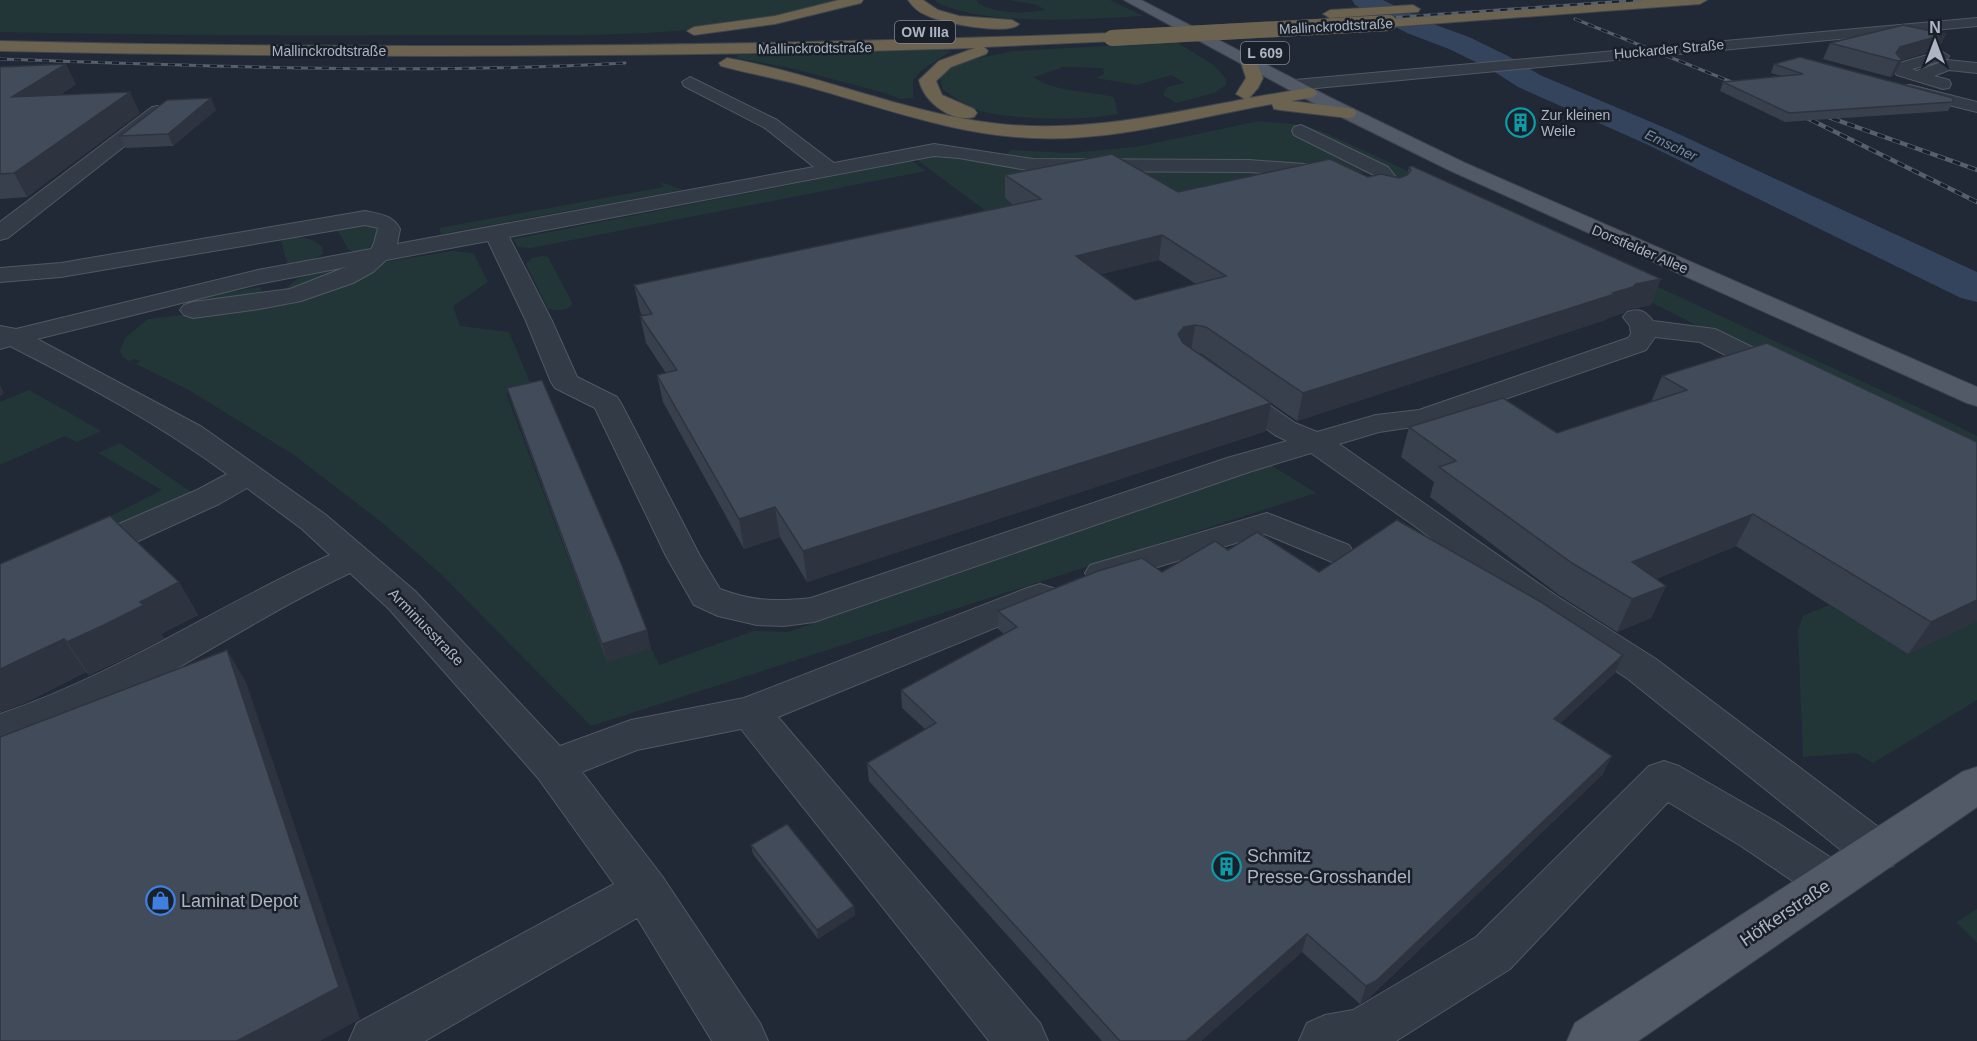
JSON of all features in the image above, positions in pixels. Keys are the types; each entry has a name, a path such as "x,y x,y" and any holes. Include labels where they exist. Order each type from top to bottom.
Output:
{"highway":[{"path":"676,32 776,20 856,0"},
{"path":"915,0 926,10 942,16 969,21 1023,24"},
{"name":"Mallinckrodtstraße","path":"0,46 276,51 628,43 1032,41 1108,32 1547,0"},
{"name":"Mallinckrodtstraße","path":"0,36 357,41 1108,32 1481,17 1700,0"},
{"path":"1057,25 1108,32"},
{"path":"599,39 628,43 644,56 708,61 762,69 800,78 921,115 993,129 1042,132 1109,130 1145,125 1311,83"},
{"path":"1032,41 975,52 945,64 927,80 928,92 935,99 974,115 1016,123 1042,125 1073,125 1135,118 1244,99 1348,113"},
{"path":"1244,99 1256,76 1248,60"}],"main road":[{"name":"L 609","path":"1131,0 1248,60 1311,83"},
{"name":"L 609","path":"1156,0 1274,57"},
{"name":"Dorstfelder Allee","path":"1311,83 1348,113 1524,198 1977,397"},
{"name":"Dorstfelder Allee","path":"1311,83 1563,198 1977,377"},
{"name":"Höfkerstraße","path":"1593,1041 1977,784"}],"street":[{"path":"1741,43 1977,22"},
{"name":"Huckarder Straße","path":"1311,83 1386,81 1390,77 1457,68 1741,43 1790,58"},
{"path":"1944,61 1958,51"},
{"path":"1914,92 1899,68 1944,61 1977,68"},
{"path":"690,82 771,124 830,169"},
{"path":"1895,86 1977,107"},
{"path":"1914,92 1953,86 1977,91"},
{"path":"0,232 169,102"},
{"path":"4,336 81,320 247,279 934,150 947,150 1008,163 1033,165 1195,164 1294,168 1353,176 1385,190 1385,177 1381,171 1301,131"},
{"path":"0,275 61,270 366,218 380,220 386,223 389,229 387,242 381,254 338,280 292,296 251,303 81,320"},
{"path":"298,229 313,230 333,242 331,263"},
{"path":"495,232 539,321 565,382 607,403 683,556 707,597 731,607 758,613 784,614 814,610 1238,465 1376,424 1423,418 1637,344 1644,334 1640,322 1706,335 1800,381"},
{"path":"63,362 66,354 76,344 117,317 153,301"},
{"name":"Arminiusstraße","path":"4,336 63,362 191,433 314,522 402,600 553,766 645,890 742,1041"},
{"path":"1210,375 1285,429 1317,443 1431,522 1545,606 1642,669 1877,852"},
{"path":"62,562 208,497 250,474"},
{"path":"553,766 631,736 750,712 1084,578 1267,523 1337,554"},
{"path":"0,730 50,714 114,684 263,600 354,557"},
{"path":"750,712 1022,1041"},
{"path":"1325,1041 1362,1033 1492,953 1664,778 1757,833 1831,882"},
{"path":"375,1041 645,890"}],"shaded area":[{"path":"0,0 839,0 745,23 648,33 170,35 0,32"},
{"path":"936,0 977,0 985,7 1001,11 1028,12 1045,10 1037,5 1009,0 1110,0 1143,16 1065,19 1009,18 957,10 936,2"},
{"path":"1176,42 1214,65 1226,79 1226,85 1214,93 1176,103 1163,95 1167,87 1185,83 1171,75 1137,85 1096,78 1104,74 1103,68 1064,67 1034,77 1051,86 1114,97 1118,114 1051,119 998,115 968,106 943,90 940,77 960,62 1014,51"},
{"path":"951,51 922,70 913,80 913,98 900,99 790,68 737,58 738,55"},
{"path":"1259,121 1303,125 1326,133 1941,418 1977,436 1977,451 1706,330 1531,242 1380,176 1344,169 1055,162 1002,158 1011,150 1070,153 1136,147"},
{"path":"943,155 1304,173 1122,228 1040,200 994,217 917,160"},
{"path":"912,161 926,171 531,248 518,247 513,239"},
{"path":"661,182 683,190 441,234 439,228 664,187"},
{"path":"354,223 376,225 376,237 368,249 355,252 348,249 338,231"},
{"path":"280,237 313,240 322,247 323,254 310,261 288,266"},
{"path":"453,251 473,253 488,282 453,306 460,326 509,332 532,387 506,393 607,662 651,648 659,665 753,631 788,632 1271,465 1316,493 591,726 442,575 385,525 294,455 189,390 136,364 140,361 135,359 129,361 120,351 125,338 148,319 264,305 345,283 384,262"},
{"path":"548,257 573,304 567,308 548,309 526,264 532,258"},
{"path":"351,267 341,276 323,284 298,290 269,296 174,308 251,288 262,287 261,292 278,293 304,276"},
{"path":"29,390 101,431 77,442 65,436 0,465 0,402"},
{"path":"120,443 194,494 115,528 0,572 162,490 98,453"},
{"path":"1829,605 1908,654 1977,621 1977,700 1873,763 1856,753 1803,757 1798,630 1803,616"},
{"path":"1977,909 1977,943 1956,922"}],"building":[{"path":"1903,25 1946,34 1900,47 1896,53 1902,60 1898,61 1830,43"},
{"path":"1800,57 1953,98 1953,102 1789,113 1723,82 1803,74 1774,64"},
{"path":"66,64 12,97 130,92 14,173 0,174 0,67"},
{"path":"211,98 168,134 120,136 167,100"},
{"path":"1112,154 1178,192 1330,159 1368,177 1381,174 1399,178 1407,175 1411,170 1409,167 1412,166 1661,279 1636,284 1613,293 1615,294 1303,393 1206,327 1195,325 1184,327 1178,334 1183,343 1271,403 803,551 775,507 739,519 657,375 677,370 640,316 652,314 634,285 1041,199 1005,175","holes":["1162,235 1226,276 1135,300 1076,256"]},
{"path":"1767,343 1977,442 1977,600 1931,622 1753,514 1632,562 1666,586 1632,599 1572,563 1439,467 1456,461 1409,427 1503,398 1557,433 1687,390 1662,376"},
{"path":"542,380 621,563 647,630 602,644 507,388"},
{"path":"110,516 179,582 140,602 144,605 104,625 67,642 64,639 0,669 0,564"},
{"name":"Schmitz Presse-Grosshandel","path":"1397,520 1541,602 1623,655 1554,719 1612,756 1376,981 1366,986 1307,934 1186,1041 1120,1041 867,763 936,723 901,690 1017,627 998,611 1098,571 1142,558 1162,572 1215,541 1228,550 1257,532 1319,572"},
{"name":"Laminat Depot","path":"227,650 339,987 237,1041 0,1041 0,737"},
{"path":"787,824 854,906 817,930 751,845"}],"waterway":[{"name":"Emscher","path":"1364,0 1416,27 1459,43 1500,63 1529,81 1658,137 1977,289"}],"railway":[{"path":"1123,32 1372,19 1640,0"},
{"path":"1575,19 1749,89"},
{"path":"0,59 234,67 391,69 547,67 625,63"},
{"path":"1799,114 1797,113 1977,202"},
{"path":"1821,114 1817,113 1977,170"}],"place":[{"name":"Zur kleinen Weile","path":"1520,123"},
{"name":"Schmitz Presse-Grosshandel","path":"1226,866"},
{"name":"Laminat Depot","path":"160,901"}]}
